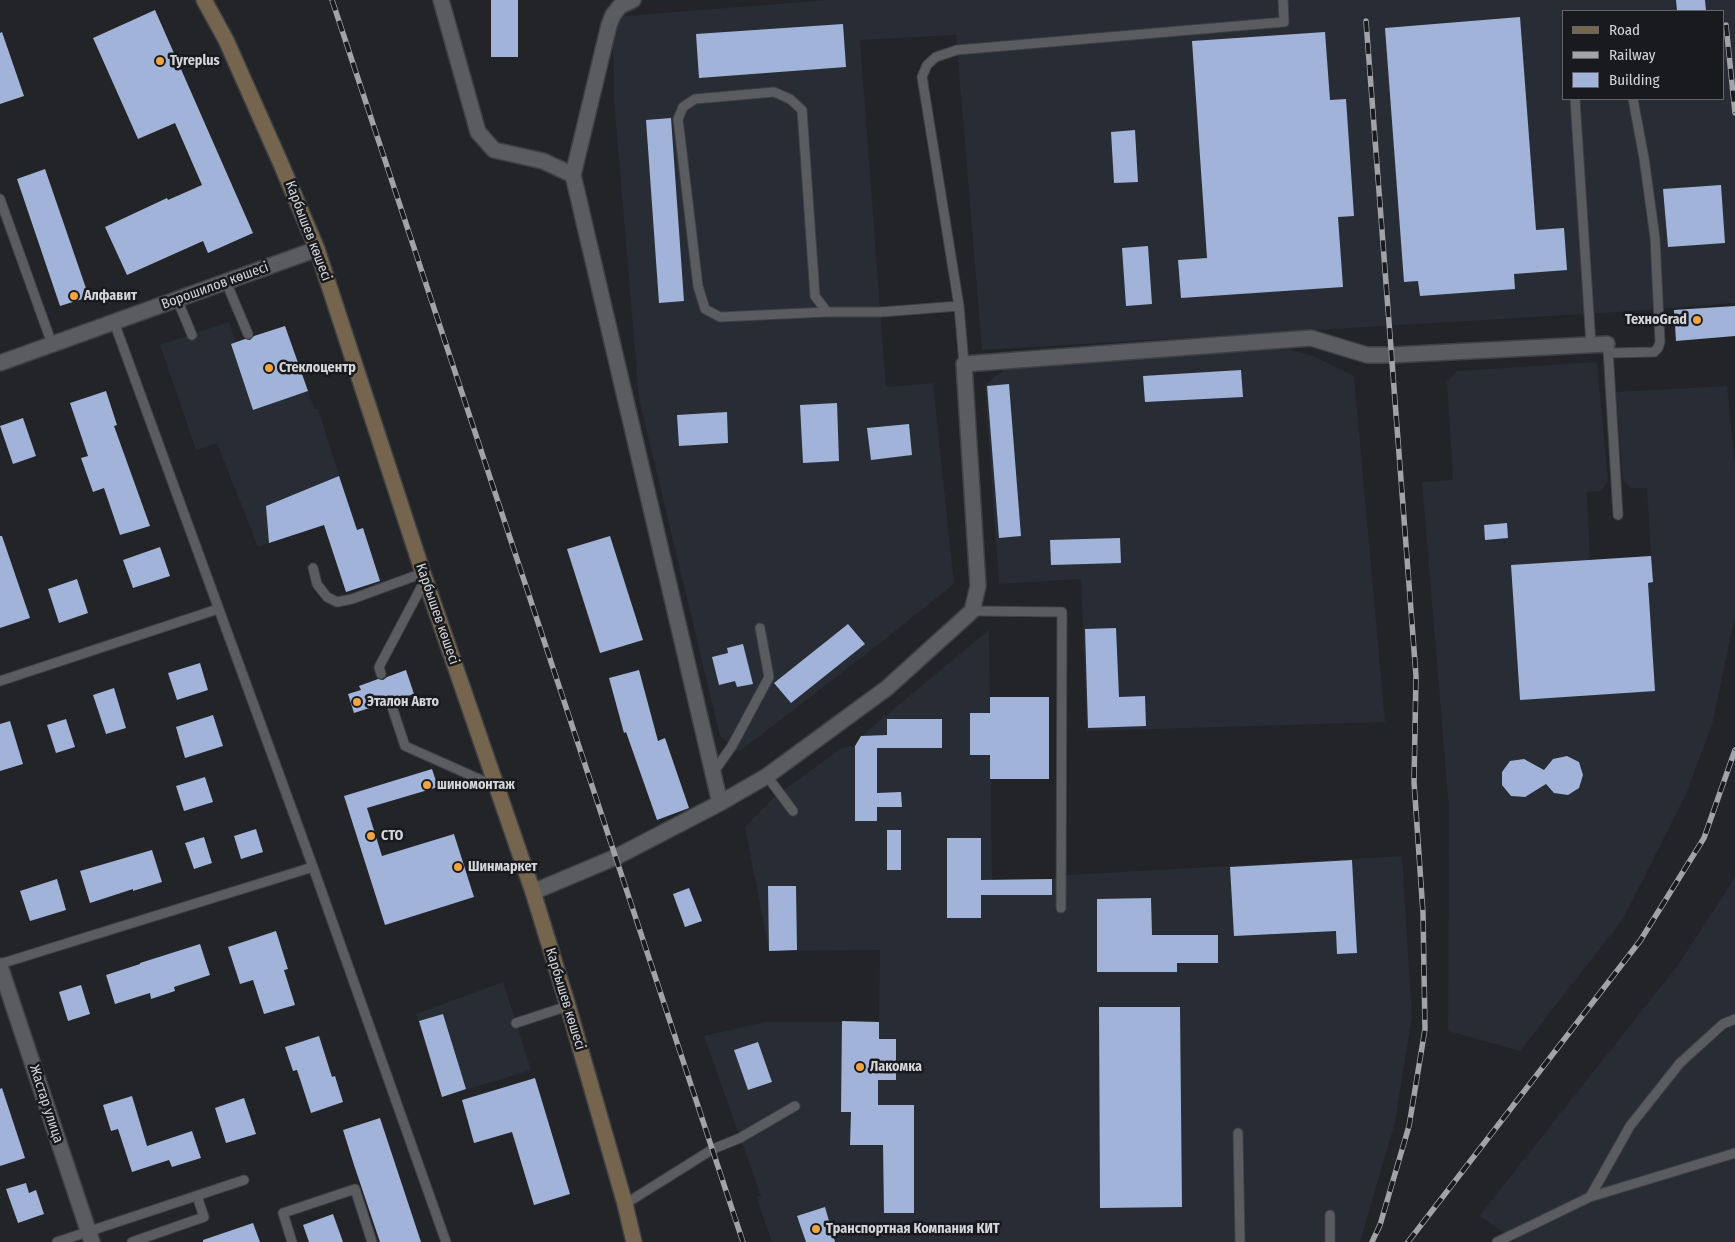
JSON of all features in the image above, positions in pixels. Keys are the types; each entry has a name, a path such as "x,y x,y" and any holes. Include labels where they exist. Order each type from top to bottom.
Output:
{"main road":[{"name":"Карбышев көшесі","path":"204,0 242,76 282,164 317,249 424,576 533,892 568,1006 625,1204 634,1242"}],"street":[{"path":"440,0 478,132 494,150 543,161 573,175"},
{"path":"633,0 620,6 613,15 609,25 573,175 720,803"},
{"name":"Ворошилов көшесі","path":"0,363 317,249"},
{"path":"533,892 616,857 720,803 767,776 887,688 972,612 978,586 964,364 1311,338 1367,355 1591,345 1608,348"},
{"name":"Жастар улица","path":"0,965 90,1237"}],"lane":[{"path":"964,364 959,306 922,78 927,65 936,58 957,50 1284,22 1283,0"},
{"path":"827,312 815,296 802,110 790,99 774,92 695,99 683,107 678,119 698,286 705,309 720,317 827,312 881,312 959,306"},
{"path":"1575,100 1591,345"},
{"path":"1618,515 1608,348 1654,352 1660,342 1655,238 1644,158 1633,100"},
{"path":"0,199 52,344"},
{"path":"226,282 248,334"},
{"path":"177,299 192,335"},
{"path":"114,322 313,867 446,1242"},
{"path":"313,568 317,584 327,597 337,602 424,576"},
{"path":"381,674 379,667 424,576"},
{"path":"0,681 218,609"},
{"path":"972,612 1062,612 1061,908"},
{"path":"713,773 732,746 770,677 760,628"},
{"path":"391,704 405,746 497,788"},
{"path":"767,776 793,811"},
{"path":"0,965 313,867"},
{"path":"516,1023 568,1006"},
{"path":"1590,1196 1630,1126 1680,1063 1723,1024 1735,1020"},
{"path":"625,1204 713,1149 740,1138 795,1106"},
{"path":"1238,1133 1240,1242"},
{"path":"1497,1242 1590,1196 1735,1153"},
{"path":"57,1242 90,1237 244,1180"},
{"path":"292,1242 283,1213 355,1189 372,1242"},
{"path":"132,1242 204,1217 197,1196"},
{"path":"1330,1215 1330,1242"}],"shaded area":[{"path":"827,0 1735,0 1735,303 1618,312 982,350 956,35 860,40 886,387 933,383 954,584 739,752 720,736 639,399 614,101 613,17"},
{"path":"229,322 236,343 231,344 253,409 308,391 314,409 318,409 352,515 258,547 217,443 196,450 160,345"},
{"path":"1287,349 1311,355 1354,376 1385,722 1087,731 1081,579 999,584 985,385 1009,366"},
{"path":"1597,362 1608,481 1602,491 1587,492 1590,560 1651,556 1647,488 1631,488 1623,480 1616,392 1727,386 1735,467 1735,616 1712,725 1686,794 1623,919 1520,1051 1448,1031 1449,810 1422,482 1453,480 1447,382 1457,371"},
{"path":"989,630 992,880 1052,879 1069,875 1402,856 1412,1017 1395,1122 1360,1242 772,1242 756,1197 761,1196 704,1036 765,1022 879,1022 880,950 769,951 745,827 779,793 842,748 855,746 861,736"},
{"path":"1735,878 1735,1242 1517,1242 1479,1216 1678,965"},
{"path":"503,982 531,1070 442,1097 416,1014"}],"building":[{"path":"491,0 518,0 518,57 491,57"},
{"path":"1676,0 1705,0 1706,10 1677,10"},
{"path":"155,10 253,233 208,253 203,241 127,275 105,227 167,198 168,200 202,185 175,123 138,139 93,38"},
{"path":"1520,17 1536,230 1564,228 1567,270 1514,274 1515,289 1420,296 1418,281 1404,282 1385,28"},
{"path":"843,24 846,67 699,78 696,34"},
{"path":"2,32 24,96 0,104 0,33"},
{"path":"1325,32 1330,100 1346,99 1354,216 1338,217 1343,287 1181,298 1178,260 1207,258 1192,41"},
{"path":"671,118 684,301 659,303 646,120"},
{"path":"1135,130 1138,182 1114,183 1111,132"},
{"path":"45,169 89,297 60,306 17,179"},
{"path":"1721,185 1725,243 1668,247 1663,189"},
{"path":"1148,246 1152,304 1126,306 1122,248"},
{"path":"1735,306 1735,336 1676,341 1674,310"},
{"name":"Стеклоцентр","path":"285,326 308,391 253,410 231,344 245,339 250,340 254,336"},
{"path":"1241,370 1243,397 1145,402 1143,376"},
{"path":"1009,384 1021,536 999,538 987,386"},
{"path":"106,391 117,425 114,426 150,526 120,535 104,488 93,492 81,458 88,456 70,403"},
{"path":"837,403 839,461 803,463 800,405"},
{"path":"727,412 728,443 679,446 677,415"},
{"path":"23,418 36,456 13,464 0,426"},
{"path":"909,424 912,455 871,460 867,428"},
{"path":"339,476 357,530 363,528 380,581 346,592 324,525 269,543 266,506"},
{"path":"1507,523 1508,538 1485,540 1484,525"},
{"path":"0,536 2,536 30,618 0,628"},
{"path":"610,536 643,640 600,653 567,549"},
{"path":"1120,538 1121,563 1051,565 1050,540"},
{"path":"160,547 170,576 133,588 123,560"},
{"path":"1651,556 1653,582 1648,583 1655,691 1520,700 1511,565"},
{"path":"77,579 88,613 59,623 48,589"},
{"path":"848,624 865,644 791,703 774,683"},
{"path":"1116,628 1119,697 1145,696 1146,726 1088,728 1085,629"},
{"path":"743,644 753,684 737,687 735,681 719,685 712,657 728,653 727,648"},
{"path":"200,663 208,690 177,700 168,673"},
{"path":"406,670 414,694 395,700 390,698 385,703 354,713 348,694 361,690 359,686 378,679 383,680"},
{"path":"639,670 658,741 665,738 689,808 657,820 626,732 624,733 609,678"},
{"path":"114,688 126,728 106,734 93,695"},
{"path":"990,697 1049,697 1049,779 990,779 990,755 970,755 970,713 990,713"},
{"path":"213,715 223,746 185,758 176,727"},
{"path":"66,719 75,747 56,753 47,725"},
{"path":"887,719 942,719 942,748 877,748 877,793 901,792 902,807 877,807 877,821 855,821 855,746 861,736 887,735"},
{"path":"10,721 23,764 0,771 0,724"},
{"path":"1567,756 1579,762 1583,775 1579,788 1568,795 1554,793 1546,784 1525,797 1511,796 1502,785 1502,772 1510,761 1524,759 1544,770 1553,759"},
{"path":"432,769 438,787 367,808 382,856 454,834 474,897 385,925 344,796"},
{"path":"205,777 213,802 184,811 176,786"},
{"path":"256,829 263,852 241,859 234,836"},
{"path":"887,830 901,830 901,870 887,870"},
{"path":"204,837 212,863 194,869 185,843"},
{"path":"947,838 981,838 981,880 1052,879 1052,895 981,895 981,918 947,918"},
{"path":"152,850 162,882 90,903 80,871"},
{"path":"1352,860 1357,953 1337,954 1336,931 1234,936 1230,867"},
{"path":"57,879 66,910 30,921 20,891"},
{"path":"768,886 796,886 797,950 769,951"},
{"path":"689,888 702,921 685,927 673,894"},
{"path":"1151,898 1152,935 1218,935 1218,963 1177,963 1177,972 1097,972 1097,899"},
{"path":"276,931 288,969 284,970 295,1005 264,1014 253,980 240,984 228,947"},
{"path":"200,944 210,975 174,987 175,991 151,999 150,993 115,1004 106,975"},
{"path":"81,985 90,1014 68,1021 59,992"},
{"path":"1099,1007 1180,1007 1182,1207 1100,1208"},
{"path":"443,1014 466,1089 442,1097 419,1021"},
{"path":"842,1021 879,1022 879,1039 896,1039 896,1080 878,1080 878,1105 914,1105 914,1213 884,1213 883,1145 850,1145 851,1112 841,1112"},
{"path":"319,1036 332,1077 335,1076 343,1102 311,1113 297,1070 293,1071 285,1047"},
{"path":"758,1042 772,1082 748,1090 734,1050"},
{"path":"535,1078 570,1194 534,1205 512,1132 474,1143 462,1100"},
{"path":"2,1088 25,1158 0,1166 0,1089"},
{"path":"132,1096 147,1146 192,1131 201,1158 172,1167 169,1160 132,1172 118,1129 111,1131 103,1105"},
{"path":"244,1098 256,1134 226,1143 215,1108"},
{"path":"380,1118 421,1242 380,1242 354,1165 343,1130"},
{"path":"26,1183 29,1193 36,1190 44,1214 18,1223 6,1189"},
{"name":"Транспортная Компания КИТ","path":"825,1207 835,1242 806,1242 797,1216"},
{"path":"333,1214 343,1242 309,1242 303,1225"},
{"path":"253,1223 260,1242 203,1242 203,1240"}],"railway":[{"path":"332,0 743,1242"},
{"path":"1366,21 1416,676 1414,782 1423,913 1425,1029 1409,1126 1380,1225 1372,1242"},
{"path":"1726,25 1735,113"},
{"path":"1408,1242 1640,941 1704,838 1735,750"}],"place":[{"name":"Tyreplus","path":"160,61"},
{"name":"Алфавит","path":"74,296"},
{"name":"ТехноGrad","path":"1697,320"},
{"name":"Стеклоцентр","path":"269,368"},
{"name":"Эталон Авто","path":"357,702"},
{"name":"шиномонтаж","path":"427,785"},
{"name":"СТО","path":"371,836"},
{"name":"Шинмаркет","path":"458,867"},
{"name":"Лакомка","path":"860,1067"},
{"name":"Транспортная Компания КИТ","path":"816,1229"}]}
